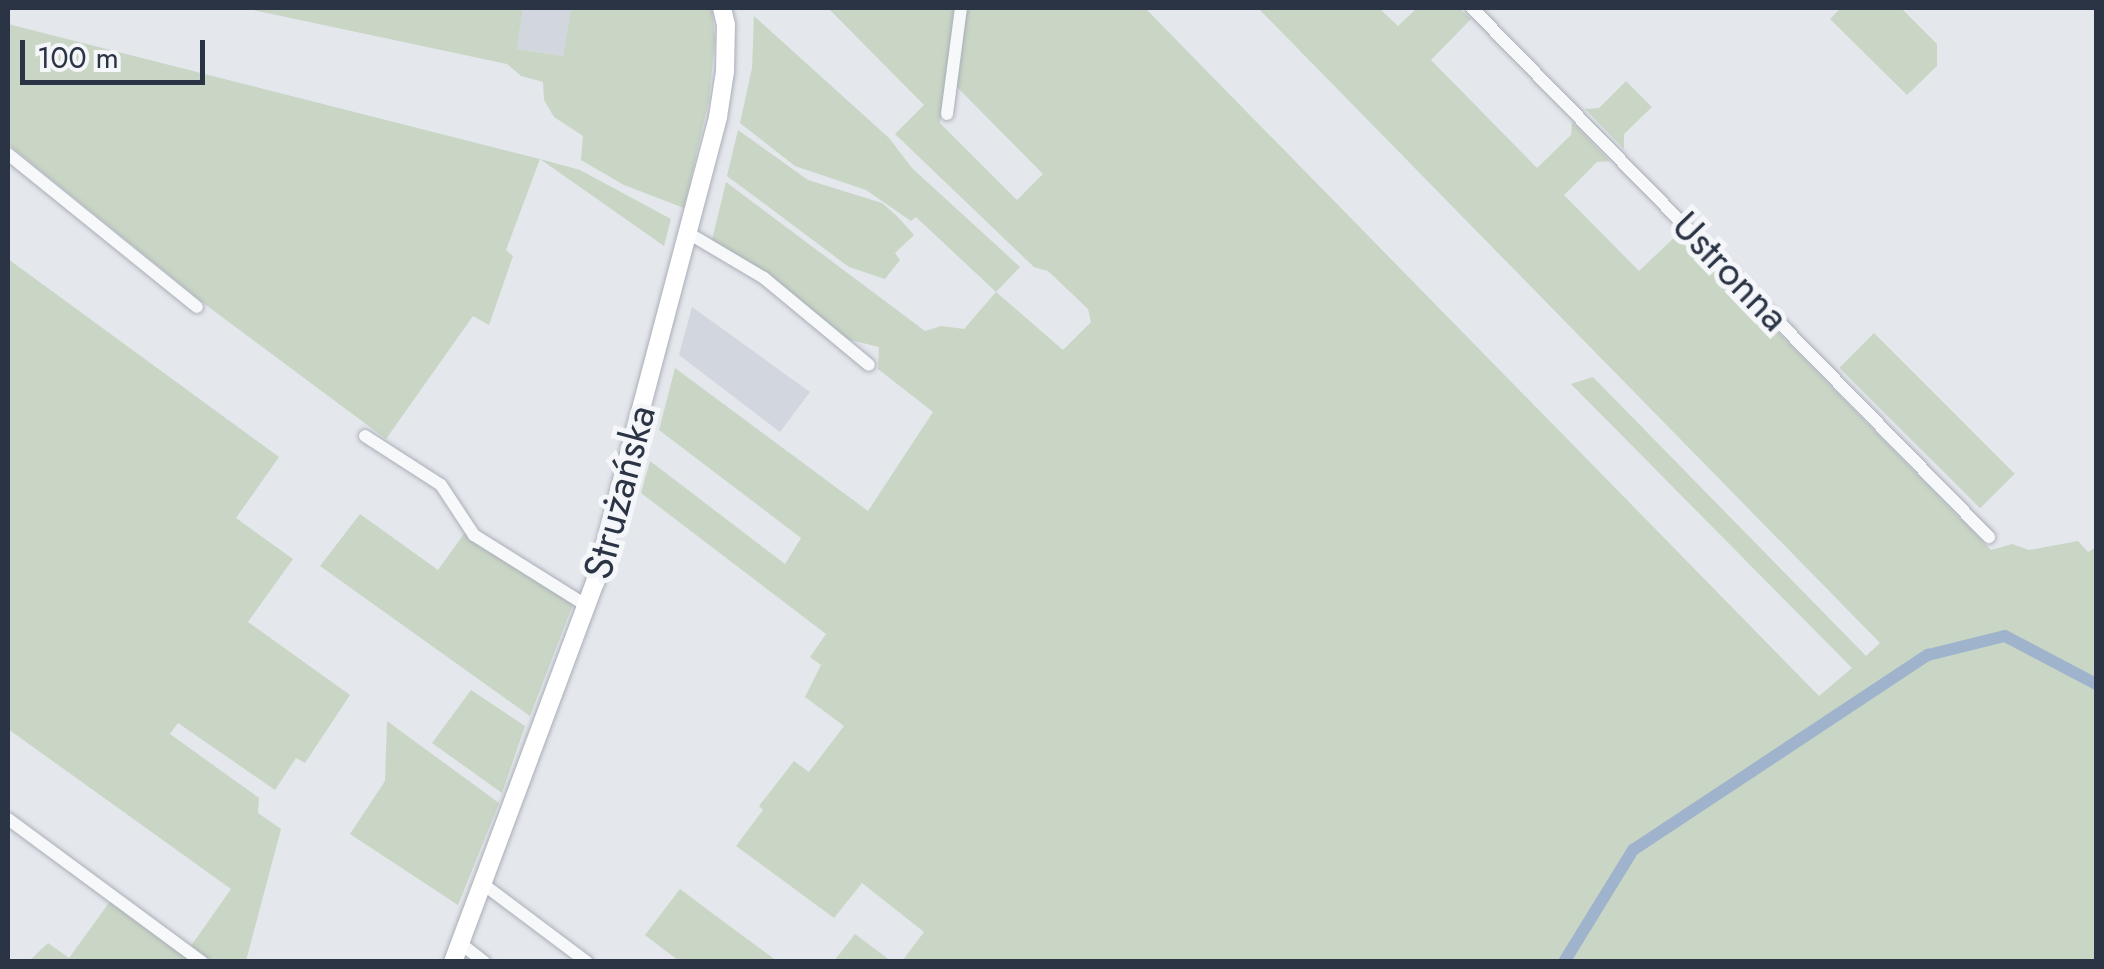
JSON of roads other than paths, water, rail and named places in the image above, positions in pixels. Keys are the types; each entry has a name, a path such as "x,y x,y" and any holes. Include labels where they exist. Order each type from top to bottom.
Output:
{"main road":[{"name":"Strużańska","path":"453,962 588,606 688,233 725,71 722,8"}],"street":[{"path":"947,114 961,8"},
{"name":"Ustronna","path":"1472,8 1989,537"},
{"path":"8,154 197,307"},
{"path":"688,233 764,278 869,364"},
{"path":"365,436 441,485 474,535 588,606"},
{"path":"8,818 202,962"},
{"path":"483,884 587,962"},
{"path":"460,943 484,962"}],"waterway":[{"path":"1564,962 1633,850 1928,655 2005,636 2096,684"}]}
